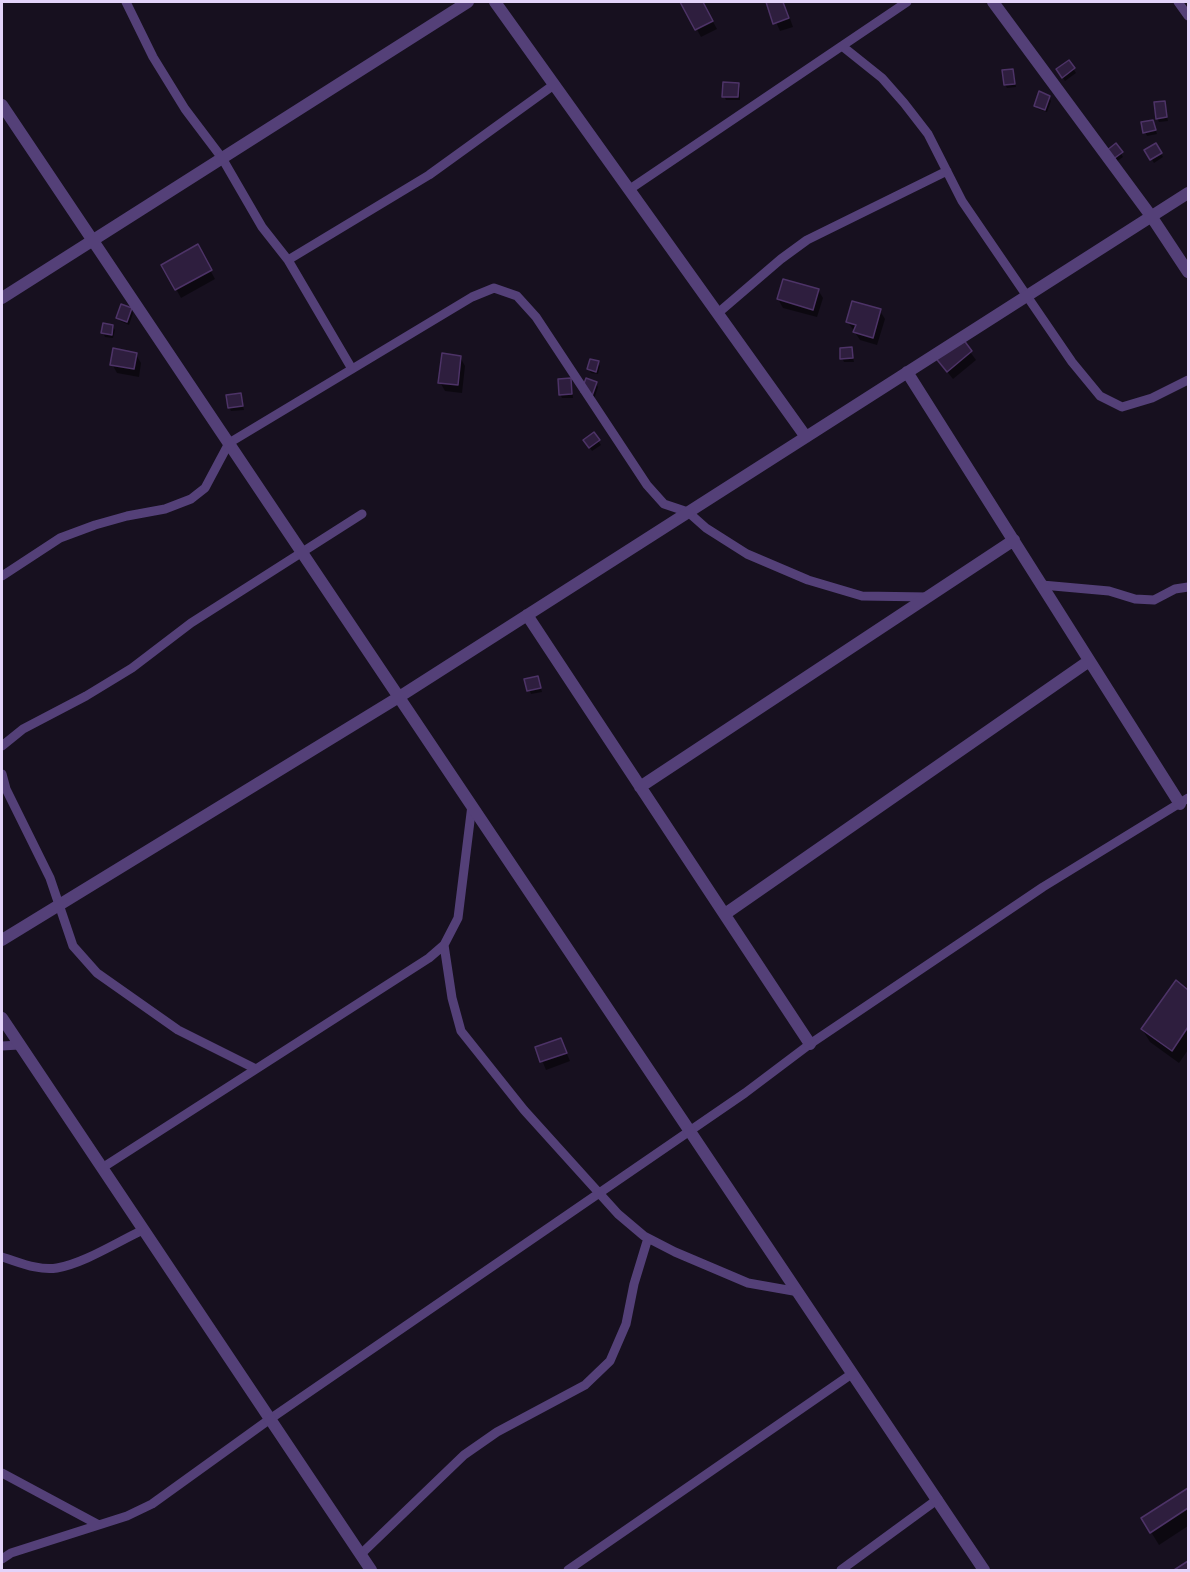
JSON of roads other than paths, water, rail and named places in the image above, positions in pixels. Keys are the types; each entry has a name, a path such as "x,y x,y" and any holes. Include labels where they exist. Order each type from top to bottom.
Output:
{"street":[{"path":"2,298 468,2"},
{"path":"495,2 806,437"},
{"path":"993,2 1151,216 1188,272"},
{"path":"2,105 984,1570"},
{"path":"2,940 399,697 1188,193"},
{"path":"908,372 1089,661 1184,801"},
{"path":"640,787 1014,540"},
{"path":"527,615 810,1044"},
{"path":"725,914 1089,661"},
{"path":"2,1018 371,1570"}],"lane":[{"path":"126,2 153,57 185,109 222,158 262,227 288,260 352,369"},
{"path":"630,189 907,2"},
{"path":"1178,2 1188,16"},
{"path":"842,46 882,78 927,134 962,201 1072,362 1100,396 1122,406 1152,398 1188,380"},
{"path":"288,260 429,175 555,84"},
{"path":"718,313 807,240 947,171"},
{"path":"2,576 60,538 95,525 165,509 191,499 205,488 229,444 472,297 494,288 518,296 536,317 647,485 664,504 688,512 706,528 747,554 808,580 862,596 928,597"},
{"path":"2,746 23,729 86,696 132,668 191,623 362,514"},
{"path":"1042,585 1109,591 1135,599 1154,600 1175,589 1188,587"},
{"path":"2,774 6,789 50,878 73,946 97,974 178,1030 256,1069"},
{"path":"2,1559 11,1553 127,1516 152,1504 270,1419 745,1093 810,1044 1043,887 1184,801"},
{"path":"102,1168 429,958 444,945 458,918 472,805"},
{"path":"444,945 452,998 461,1031 524,1110 618,1214 648,1238 675,1252 748,1283 799,1292"},
{"path":"2,1046 19,1045"},
{"path":"2,1257 31,1266 56,1268 78,1261 143,1230"},
{"path":"360,1555 464,1455 497,1432 585,1385 610,1361 626,1324 634,1284 648,1238"},
{"path":"568,1570 853,1373"},
{"path":"2,1473 97,1524"},
{"path":"841,1570 938,1500"}]}
